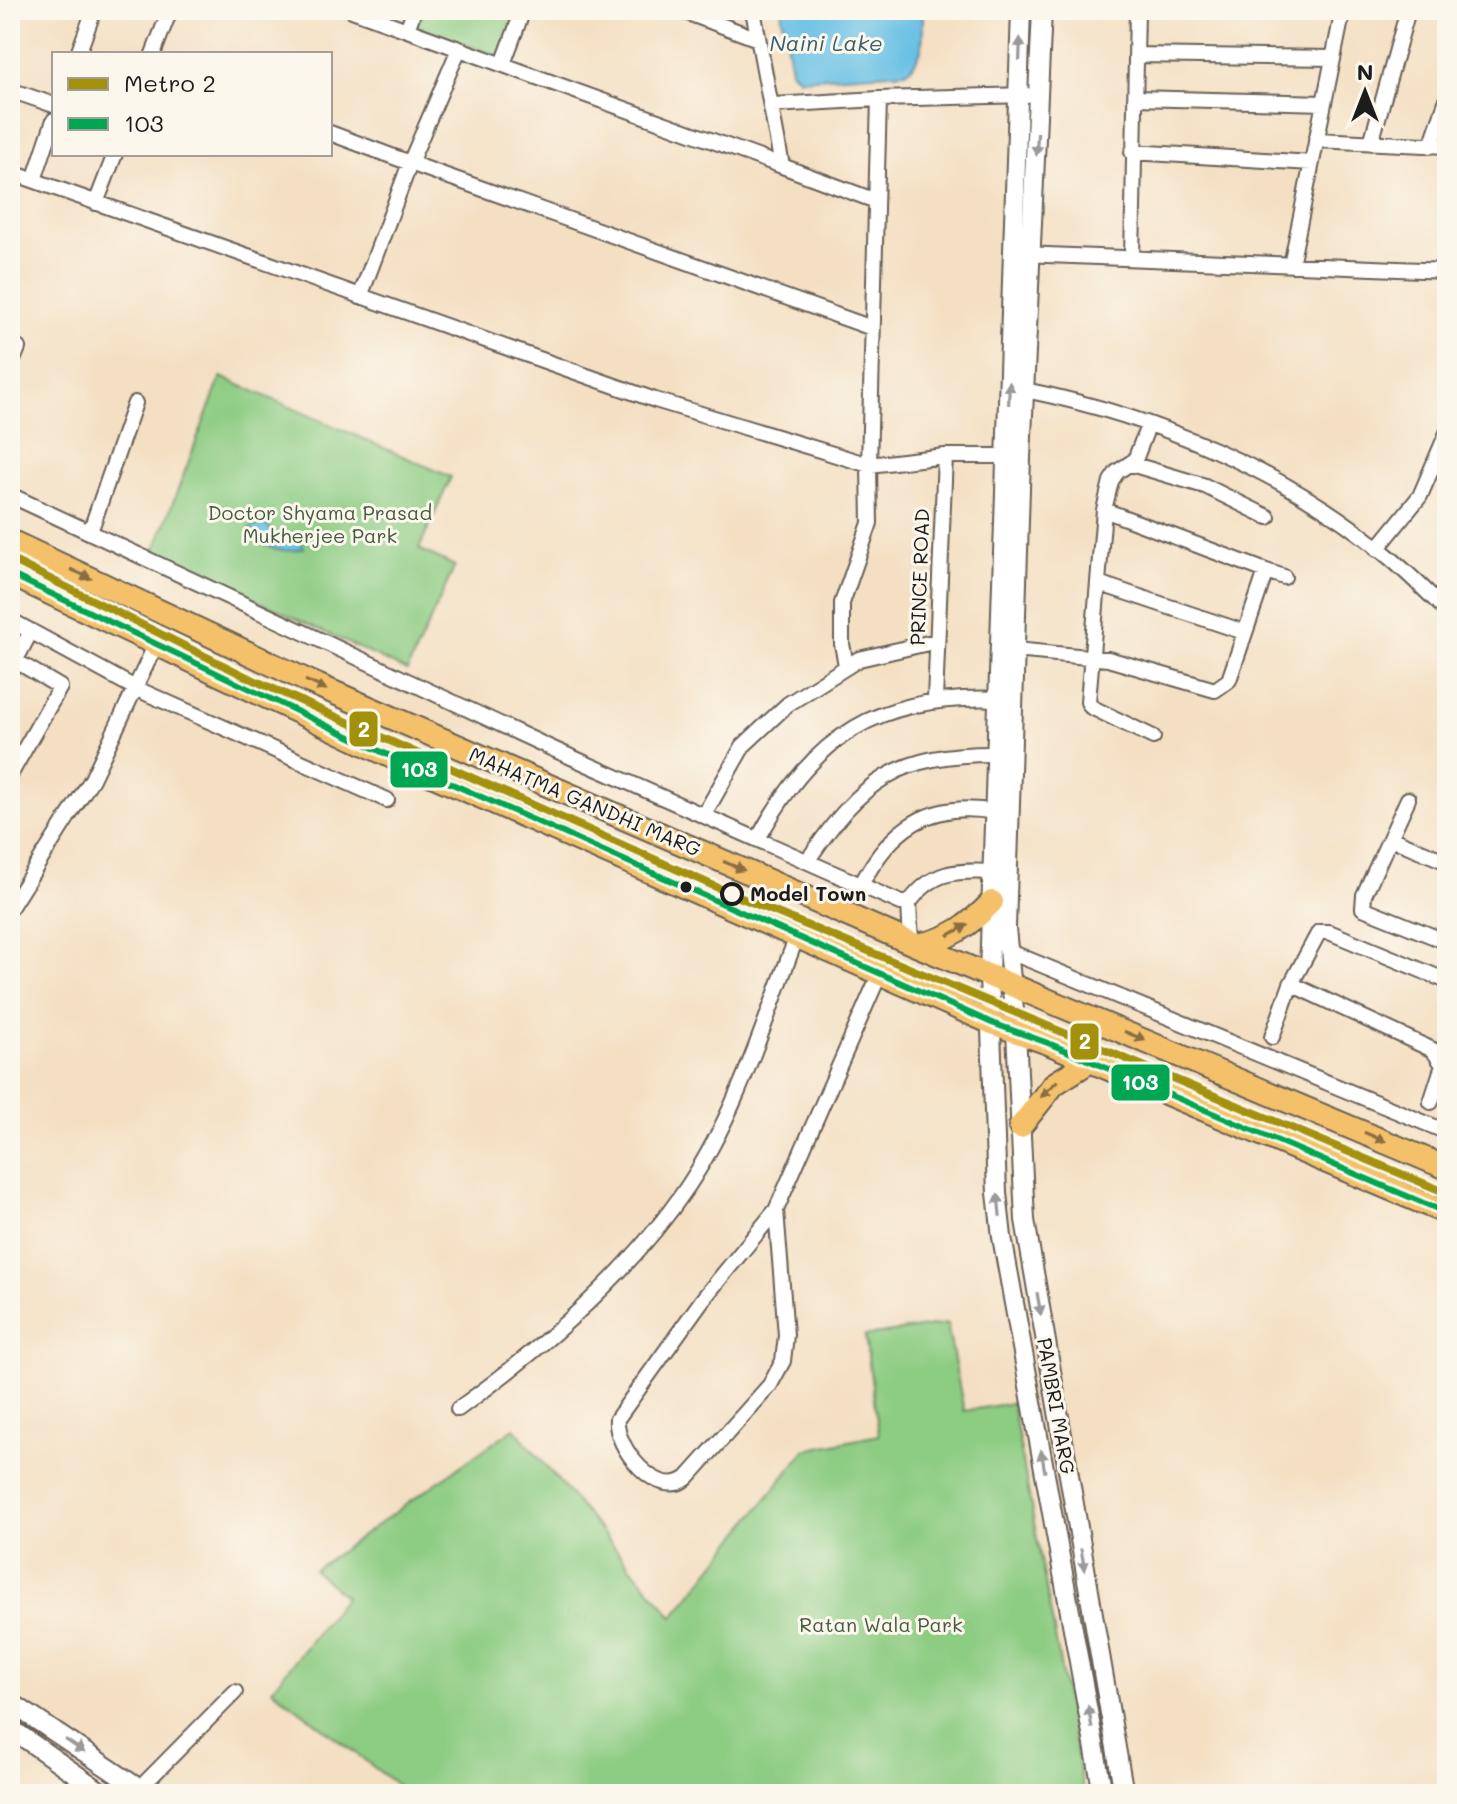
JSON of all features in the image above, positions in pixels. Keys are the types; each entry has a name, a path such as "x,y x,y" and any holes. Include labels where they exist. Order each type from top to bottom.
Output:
{"main road":[{"name":"MAHATMA GANDHI MARG","path":"10,541 312,683 1011,984"},
{"name":"MAHATMA GANDHI MARG","path":"10,574 407,764 1016,1031"},
{"path":"914,944 959,930 992,902"},
{"path":"1011,984 1447,1168"},
{"path":"1016,1031 1447,1213"},
{"path":"1020,1127 1054,1084 1089,1062"}],"street":[{"path":"79,52 94,10"},
{"path":"154,52 170,10"},
{"path":"352,10 876,201"},
{"path":"407,30 414,10"},
{"path":"503,64 523,10"},
{"path":"680,10 758,39"},
{"path":"753,10 782,166"},
{"path":"1021,10 1018,95 1023,254"},
{"path":"1023,254 1039,95 1042,10"},
{"path":"1132,258 1137,10"},
{"path":"1291,265 1343,10"},
{"path":"1371,143 1408,10"},
{"path":"360,297 410,163 459,49"},
{"path":"1137,55 1333,58"},
{"path":"10,90 52,104"},
{"path":"773,105 1039,95"},
{"path":"1135,98 1324,103"},
{"path":"846,665 840,621 842,603 870,523 879,99"},
{"path":"1431,146 1447,99"},
{"path":"34,180 52,126"},
{"path":"332,134 872,328"},
{"path":"1316,140 1447,146"},
{"path":"1132,152 1312,163"},
{"path":"96,203 114,156"},
{"path":"10,190 13,174 34,180 655,400 869,465 945,456 1007,456"},
{"path":"1023,254 1447,271"},
{"name":"PAMBRI MARG","path":"1023,254 1025,390 1007,873 1008,951 1016,1031 1025,1220 1124,1794"},
{"name":"PAMBRI MARG","path":"1023,254 1007,456 989,975 997,1193 1002,1237 1103,1794"},
{"path":"10,367 18,348"},
{"path":"1025,390 1068,398 1203,445 1259,471 1377,549 1447,611"},
{"path":"90,532 135,403"},
{"path":"1148,426 1131,464 1117,472 1104,510 1088,696 1091,707 1153,737"},
{"path":"1377,549 1420,496 1447,433"},
{"name":"PRINCE ROAD","path":"935,700 945,456"},
{"path":"1131,464 1205,486 1268,517"},
{"path":"10,495 553,749 861,885 909,903"},
{"path":"1104,510 1284,577"},
{"path":"1015,650 1091,657 1215,690 1229,680 1266,571"},
{"path":"1098,583 1244,632"},
{"path":"10,620 137,689 387,800"},
{"path":"10,775 60,687 13,666 31,631"},
{"path":"704,815 743,746 763,724 846,665 859,659 937,641"},
{"path":"10,908 92,779 156,644"},
{"path":"758,839 786,791 828,745 859,724 894,709 935,700 1000,699"},
{"path":"808,860 839,814 876,782 926,760 957,753 998,754"},
{"path":"1408,799 1364,895 1363,908 1447,942"},
{"path":"861,885 875,858 909,825 954,809 995,812"},
{"path":"1390,838 1447,862"},
{"path":"914,944 909,903 928,880 940,874 965,870 993,872"},
{"path":"1272,1037 1291,984 1315,934 1324,931 1447,981"},
{"path":"458,1409 542,1346 614,1276 688,1186 721,1126 797,936"},
{"path":"1008,951 1447,1132"},
{"path":"776,1210 786,1335 783,1361 770,1385 687,1478 670,1486 656,1481 619,1439 617,1419 703,1299 776,1210 880,973"},
{"path":"1291,984 1433,1050 1443,1065 1431,1102"},
{"path":"1069,1600 1089,1597"},
{"path":"10,1702 140,1792 235,1692"},
{"path":"10,1728 104,1794"}],"green space":[{"path":"417,10 518,10 500,57 412,25"},
{"name":"Doctor Shyama Prasad Mukherjee Park","path":"221,377 451,477 419,549 455,566 407,671 154,552"},
{"name":"Ratan Wala Park","path":"947,1324 964,1411 1012,1403 1084,1794 409,1794 272,1689 345,1597 314,1570 514,1428 673,1617 805,1450 879,1435 865,1336"}],"water":[{"name":"Naini Lake","path":"781,10 923,10 920,52 905,72 799,79 791,70"},
{"path":"263,523 277,535 298,534 304,548 280,550 266,546 250,528"}],"metro line":[{"name":"2","path":"10,559 247,677 732,894 1447,1193"}],"transit line":[{"name":"103","path":"10,574 407,764 992,1023 1048,1043 1447,1213"}],"place":[{"name":"Model Town","path":"732,894"}]}
